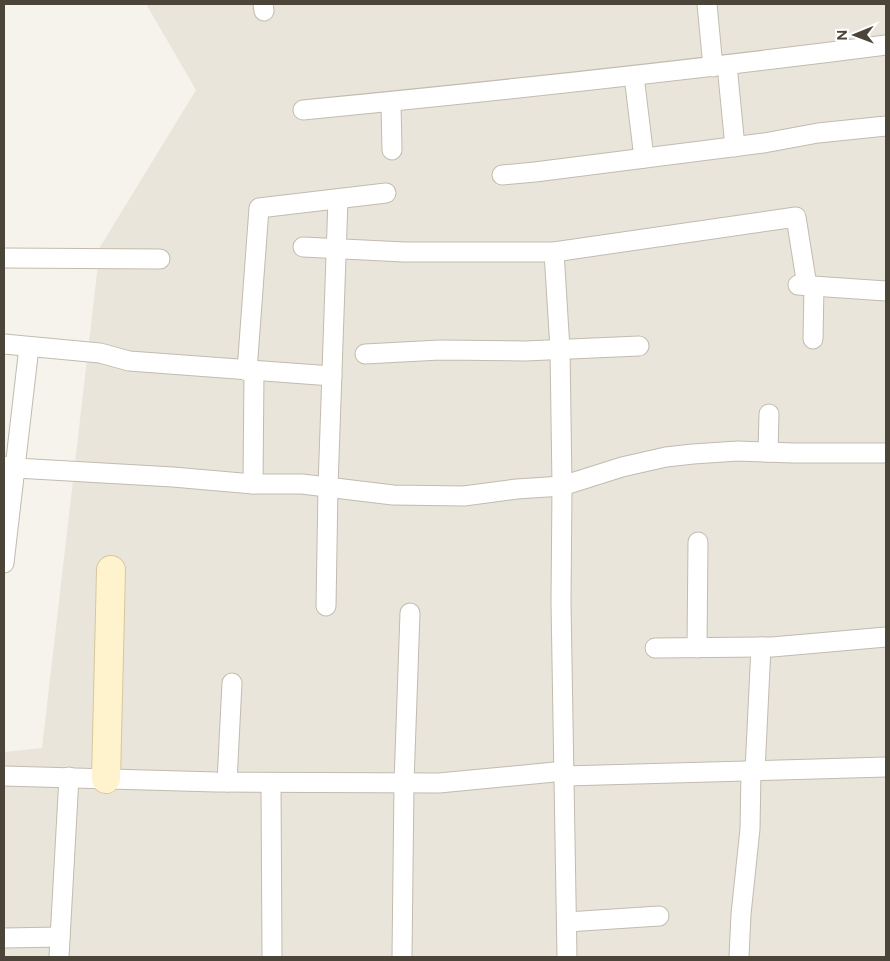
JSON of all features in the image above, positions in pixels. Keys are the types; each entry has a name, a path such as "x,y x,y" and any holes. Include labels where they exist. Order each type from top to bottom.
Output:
{"street":[{"path":"707,4 735,147"},
{"path":"303,110 464,95 886,45"},
{"path":"634,76 644,158"},
{"path":"391,102 392,150"},
{"path":"502,175 735,147 818,133 886,126"},
{"path":"253,484 251,371 259,208 386,193"},
{"path":"326,606 338,198"},
{"path":"303,246 404,252 554,252 796,217 813,339"},
{"path":"554,252 560,349 561,602 567,957"},
{"path":"4,258 160,259"},
{"path":"806,286 886,291"},
{"path":"4,344 100,353 129,361 332,376"},
{"path":"364,354 440,350 525,351 639,346"},
{"path":"4,563 10,468 29,347"},
{"path":"768,452 769,414"},
{"path":"10,468 173,477 253,484 302,484 394,495 464,496 517,489 562,486 622,467 666,457 693,454 738,451 886,453"},
{"path":"697,648 698,542"},
{"path":"106,779 111,570"},
{"path":"402,957 404,783 410,612"},
{"path":"655,648 761,647 886,637"},
{"path":"739,957 741,914 750,829 761,647"},
{"path":"227,782 232,683"},
{"path":"4,776 227,782 439,783 565,773 753,771 886,767"},
{"path":"59,957 69,778"},
{"path":"271,782 272,957"},
{"path":"566,922 659,916"},
{"path":"4,938 60,937"}],"shaded area":[{"path":"146,4 886,4 886,957 4,957 4,752 42,748 100,247 196,90"}]}
